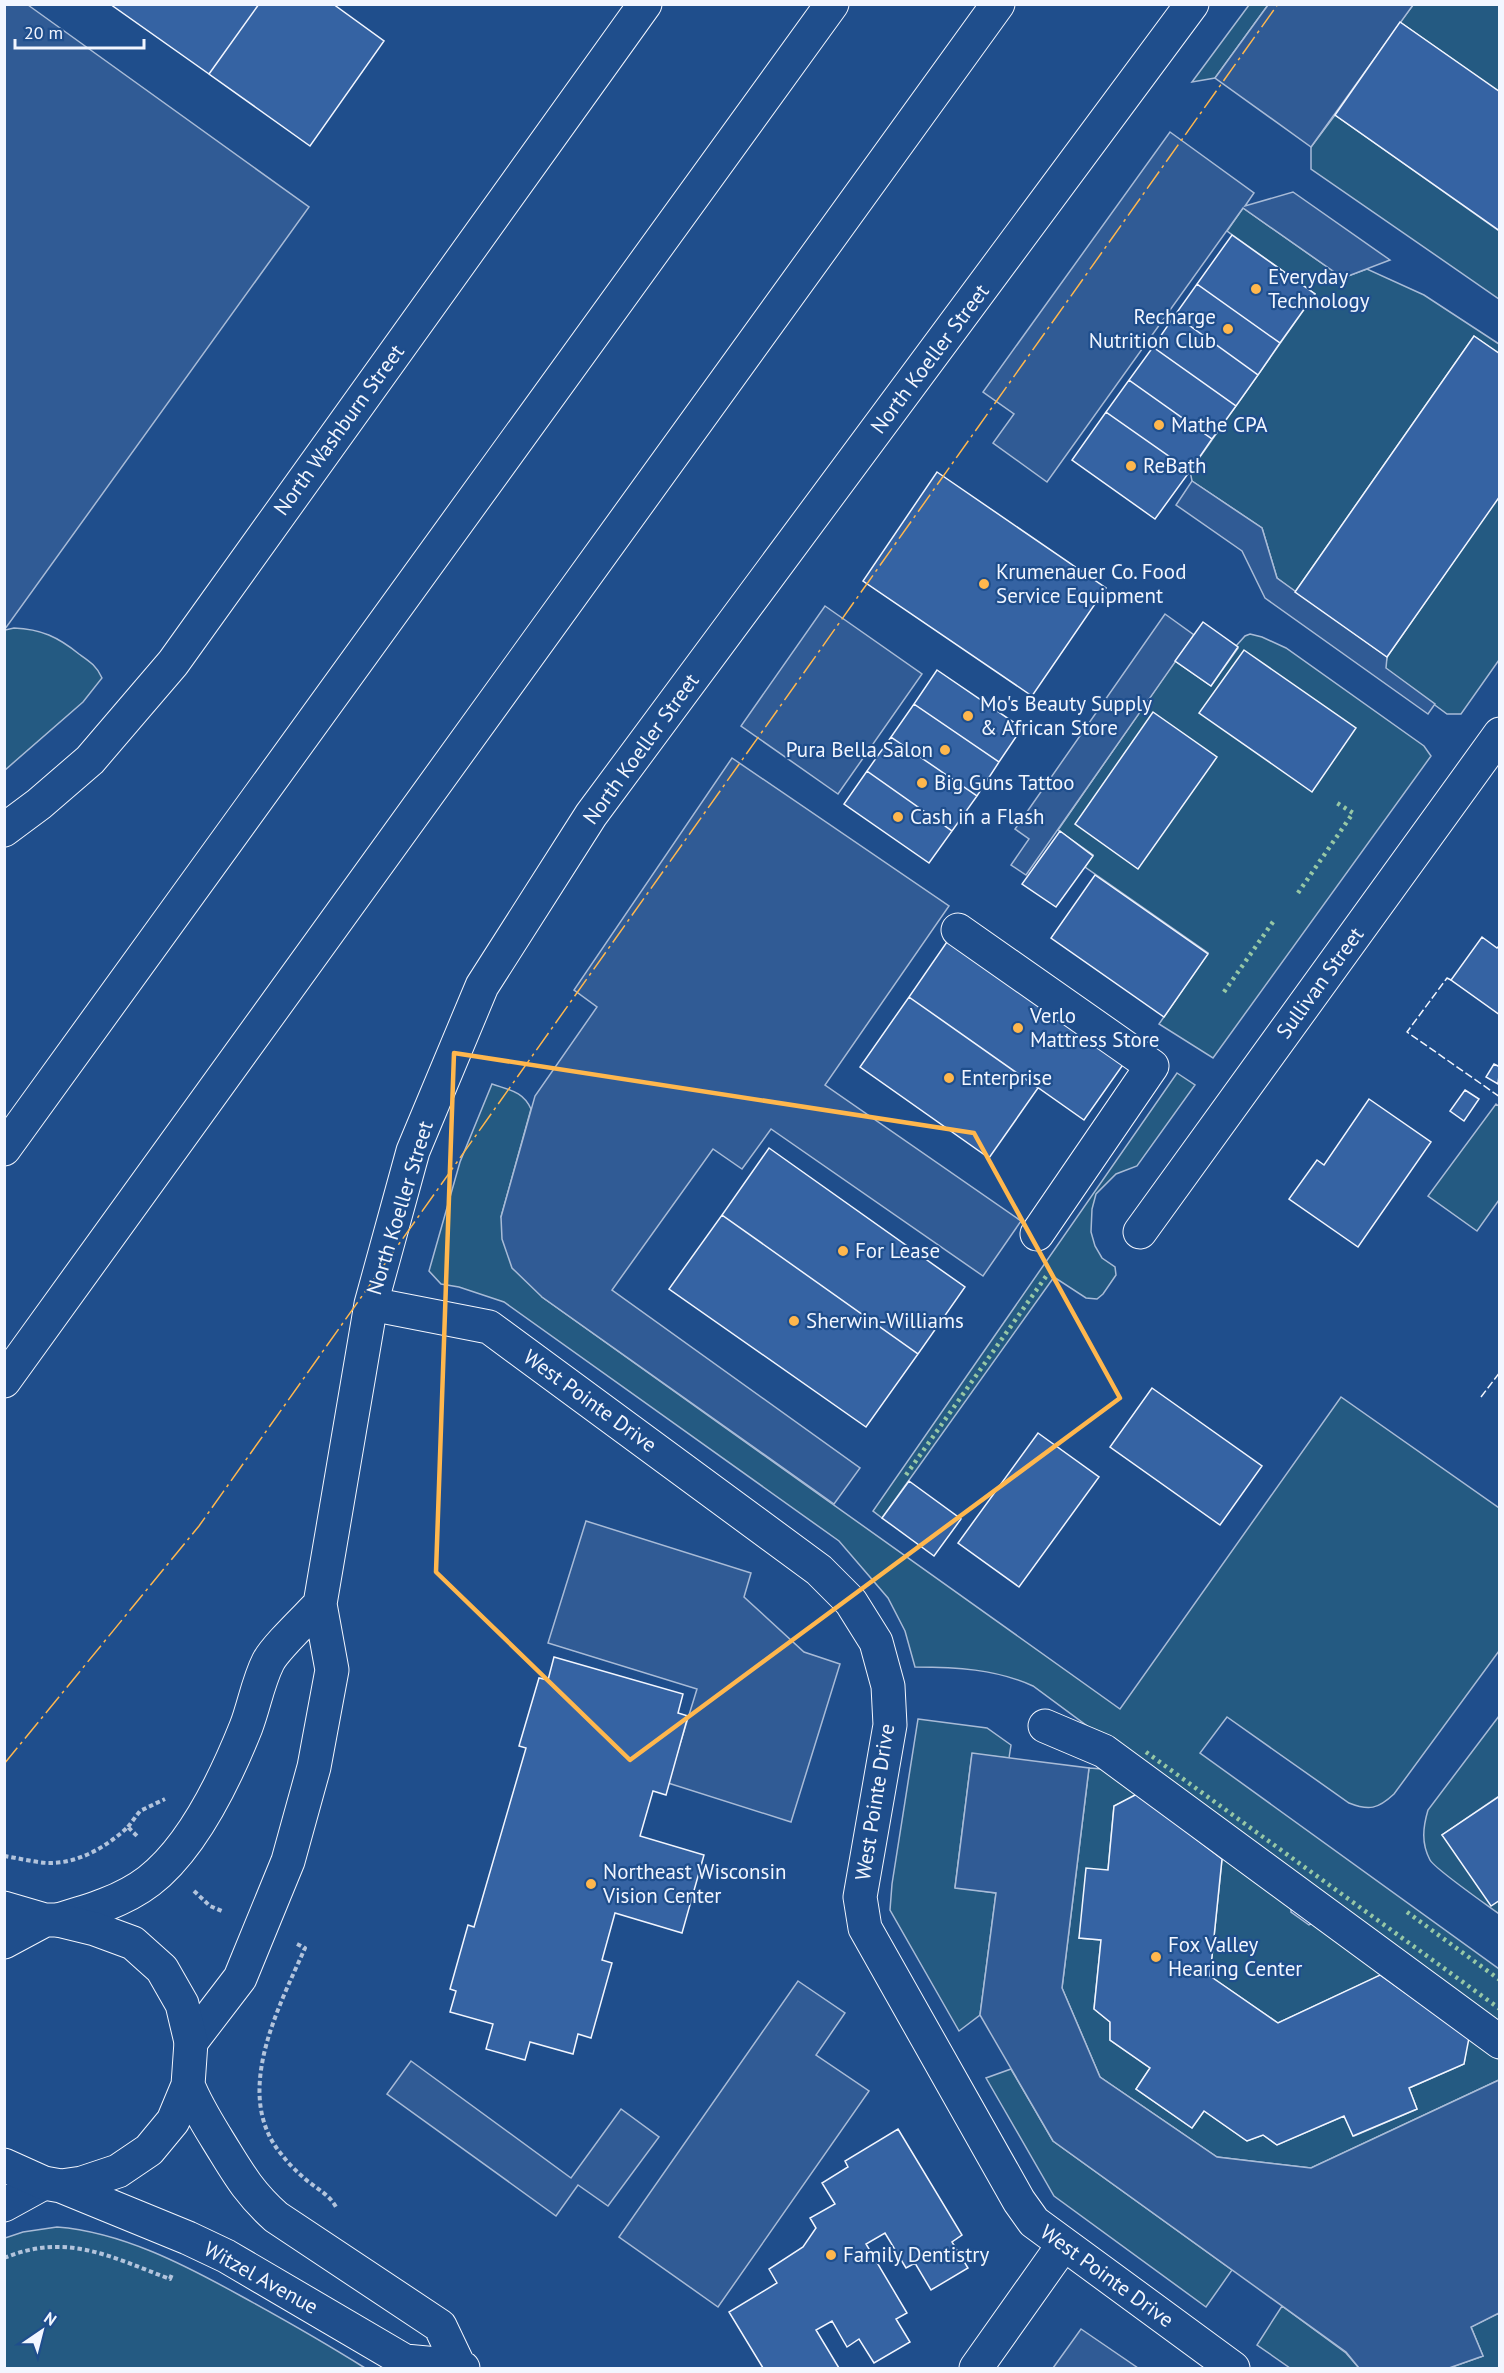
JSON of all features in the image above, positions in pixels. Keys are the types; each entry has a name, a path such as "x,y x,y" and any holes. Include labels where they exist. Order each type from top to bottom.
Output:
{"main road":[{"name":"North Washburn Street","path":"4,830 39,804 90,760 174,663 645,4"},
{"path":"4,1149 832,4"},
{"path":"4,1381 998,4"},
{"name":"North Koeller Street","path":"191,2042 240,1978 288,1861 314,1767 332,1670 320,1604 371,1304 413,1151 482,986 591,815 1192,4"},
{"name":"Sullivan Street","path":"1140,1232 1500,734"},
{"path":"958,930 1152,1066 1037,1234"},
{"name":"West Pointe Drive","path":"371,1304 489,1327 819,1570 851,1602 876,1642 888,1686 890,1725 860,1897 865,1928 1019,2201 1034,2222 1233,2368"},
{"path":"4,1942 51,1920 88,1912 130,1893 150,1880 172,1858 191,1834 227,1769 246,1727 268,1660 320,1604"},
{"path":"1046,1726 1104,1751 1500,2042"},
{"path":"4,1908 114,1935 133,1943 162,1970 182,2004 191,2042 188,2085 173,2121 149,2150 118,2171 82,2183 53,2185 4,2205"},
{"name":"Witzel Avenue","path":"188,2085 199,2113 239,2177 256,2199 276,2217 440,2326 461,2367"},
{"name":"Witzel Avenue","path":"4,2165 188,2238 226,2256 405,2361 461,2367"},
{"path":"976,2368 1063,2245"}],"path":[{"path":"4,1856 48,1863 67,1860 94,1852 108,1844 128,1827 142,1842"},
{"path":"187,1885 210,1906 227,1914"},
{"path":"289,1941 305,1948 264,2047 259,2076 264,2123 279,2152 302,2176 333,2200"},
{"path":"4,2258 31,2248 67,2246 91,2250 170,2279"}],"highlighted area":[{"path":"454,1053 974,1133 1120,1398 630,1760 436,1572"}],"shaded area":[{"path":"4,5 28,5 309,207 5,629"},
{"path":"1249,5 1268,5 1215,78 1192,82"},
{"path":"1268,5 1413,5 1311,147 1215,78"},
{"path":"1413,5 1499,5 1499,92 1400,22"},
{"path":"1335,115 1499,231 1499,299 1311,169 1311,147"},
{"path":"1170,132 1254,193 1245,206 1293,192 1390,260 1343,278 1243,208 1047,482 993,443 1014,414 983,392"},
{"path":"1243,208 1343,278 1367,269 1424,295 1499,344 1499,354 1474,336 1295,592 1277,578 1262,528 1192,481 1190,471 1315,294 1227,231"},
{"path":"1192,481 1262,528 1277,578 1387,657 1386,668 1435,704 1428,714 1265,598 1242,551 1176,505"},
{"path":"1499,496 1499,660 1461,714 1447,714 1385,668 1387,657"},
{"path":"825,606 922,674 838,794 741,726"},
{"path":"1165,614 1194,635 1026,875 1011,865 1029,839 1015,829"},
{"path":"14,628 41,632 56,639 89,662 98,670 102,678 83,702 5,770 5,630"},
{"path":"1250,634 1286,648 1424,746 1431,756 1213,1058 1159,1024 1208,953 1085,867 1093,855 1058,830 1175,661 1211,686 1238,648 1236,646"},
{"path":"732,758 949,906 825,1085 1021,1221 983,1276 771,1129 742,1169 713,1149 612,1290 860,1468 834,1504 542,1297 512,1268 502,1239 501,1217 535,1096 597,1007 574,990"},
{"path":"1177,1073 1195,1085 1137,1166 1116,1174 1096,1194 1092,1209 1091,1232 1095,1246 1102,1258 1115,1267 1116,1275 1097,1299 1086,1298 1054,1277 882,1518 873,1511"},
{"path":"492,1084 520,1095 531,1109 501,1217 542,1297 1120,1709 1341,1397 1499,1508 1499,1651 1388,1799 1378,1806 1368,1808 1349,1803 1227,1717 1200,1753 1499,1969 1499,2030 1033,1686 1005,1676 975,1670 915,1667 905,1631 888,1598 839,1541 504,1302 459,1287 441,1284 429,1271 460,1162"},
{"path":"1496,1104 1500,1107 1499,1200 1477,1231 1428,1196"},
{"path":"586,1521 751,1573 744,1597 804,1652 840,1664 791,1822 668,1783 697,1689 548,1643"},
{"path":"1499,1716 1499,1796 1442,1835 1499,1900 1499,1914 1434,1865 1427,1854 1424,1835 1428,1810"},
{"path":"918,1719 987,1728 1011,1745 1009,1758 972,1754 955,1887 996,1893 980,2015 959,2031 890,1910"},
{"path":"972,1753 1089,1768 1062,1988 1100,2077 1217,2157 1311,2168 1499,2080 1499,2313 1471,2327 1483,2356 1449,2368 1359,2368 1346,2352 1053,2141 980,2015 996,1893 955,1888"},
{"path":"1089,1768 1102,1769 1291,1905 1291,1912 1309,1925 1313,1923 1499,2054 1499,2080 1311,2168 1217,2157 1100,2077 1062,1988","holes":["1137,1795 1222,1859 1210,1976 1278,2023 1381,1975 1468,2038 1464,2064 1409,2088 1417,2109 1354,2136 1344,2116 1277,2145 1263,2135 1247,2141 1204,2111 1192,2128 1136,2089 1150,2068 1110,2040 1110,2022 1094,2009 1101,1940 1079,1938 1108,1870 1114,1806"]},
{"path":"798,1981 845,2013 816,2055 869,2091 718,2307 619,2237"},
{"path":"411,2061 571,2178 621,2109 659,2137 608,2206 578,2185 556,2216 387,2094"},
{"path":"1011,2069 1053,2141 1232,2270 1206,2307 1054,2196 986,2078"},
{"path":"57,2227 81,2230 129,2243 175,2262 272,2313 365,2368 5,2368 5,2238 23,2232"},
{"path":"1282,2306 1346,2353 1359,2368 1290,2368 1257,2345"},
{"path":"1499,2313 1499,2368 1449,2368 1483,2356 1471,2327"},
{"path":"1081,2329 1138,2368 1053,2368"}],"building":[{"path":"110,4 259,4 209,74"},
{"path":"259,4 333,4 384,41 310,146 209,74"},
{"path":"1400,22 1500,92 1500,231 1335,115"},
{"name":"Everyday Technology","path":"1232,235 1315,294 1280,343 1197,284"},
{"name":"Recharge Nutrition Club","path":"1197,284 1280,343 1258,375 1175,315"},
{"path":"1175,315 1258,375 1236,406 1153,347"},
{"path":"1474,336 1500,354 1500,496 1387,657 1295,592"},
{"path":"1153,347 1236,406 1212,439 1129,380"},
{"name":"Mathe CPA","path":"1129,380 1212,439 1190,471 1106,412"},
{"name":"ReBath","path":"1106,412 1190,471 1155,519 1072,460"},
{"name":"Krumenauer Co. Food Service Equipment","path":"937,472 1106,588 1032,696 863,581"},
{"path":"1203,622 1238,647 1211,686 1175,661"},
{"path":"1244,650 1356,728 1312,792 1199,713"},
{"name":"Mo's Beauty Supply & African Store","path":"937,670 1022,728 999,762 914,704"},
{"name":"Pura Bella Salon","path":"914,704 999,762 977,796 891,737"},
{"path":"1153,712 1217,757 1138,869 1075,824"},
{"name":"Big Guns Tattoo","path":"891,737 977,796 952,831 867,771"},
{"name":"Cash in a Flash","path":"867,771 952,831 929,863 844,804"},
{"path":"1060,831 1093,856 1056,907 1022,884"},
{"path":"1095,875 1208,954 1164,1017 1051,938"},
{"name":"Verlo Mattress Store","path":"951,936 1127,1059 1084,1120 909,997"},
{"path":"1482,937 1497,948 1500,945 1500,1015 1451,980"},
{"name":"Enterprise","path":"909,997 1038,1088 989,1158 860,1067"},
{"path":"1494,1064 1500,1067 1498,1084 1486,1077"},
{"path":"1465,1090 1479,1099 1464,1121 1450,1111"},
{"path":"1369,1099 1431,1142 1358,1247 1289,1199 1317,1160 1324,1165"},
{"name":"For Lease","path":"769,1148 965,1287 918,1354 722,1215"},
{"name":"Sherwin-Williams","path":"722,1215 918,1354 866,1427 669,1289"},
{"path":"1152,1388 1262,1466 1220,1525 1110,1447"},
{"path":"1038,1433 1099,1477 1019,1587 958,1543"},
{"path":"909,1481 961,1519 934,1556 882,1518"},
{"name":"Northeast Wisconsin Vision Center","path":"554,1657 683,1694 678,1713 688,1716 666,1795 653,1791 640,1836 704,1855 682,1933 615,1913 602,1960 612,1963 591,2038 578,2034 573,2054 530,2042 525,2060 486,2049 493,2024 450,2012 456,1991 450,1989 468,1925 474,1927 526,1748 519,1746 539,1678 548,1680"},
{"name":"Fox Valley Hearing Center","path":"1137,1794 1222,1859 1210,1976 1278,2023 1380,1975 1469,2038 1464,2064 1409,2088 1417,2109 1353,2136 1344,2116 1277,2145 1263,2135 1247,2141 1204,2111 1192,2128 1136,2089 1150,2068 1110,2040 1110,2022 1094,2009 1101,1940 1079,1938 1086,1868 1108,1870 1114,1806"},
{"path":"1500,1796 1500,1900 1491,1906 1442,1835"},
{"name":"Family Dentistry","path":"898,2129 962,2235 952,2242 968,2268 931,2290 915,2263 906,2268 885,2233 866,2244 907,2313 896,2319 910,2342 874,2363 859,2339 847,2347 832,2321 816,2330 839,2368 763,2368 729,2312 777,2283 769,2269 803,2247 816,2228 810,2218 835,2204 822,2183 848,2167 845,2161"}],"hedge":[{"path":"1298,893 1353,813 1337,803"},
{"path":"1224,992 1275,919"},
{"path":"906,1475 1047,1275"},
{"path":"1146,1752 1500,2009"},
{"path":"1407,1912 1500,1980"}],"fence":[{"path":"1451,980 1447,978 1407,1032 1500,1097"},
{"path":"1481,1397 1500,1372"}],"power":[{"path":"4,1764 199,1526 1278,4"}],"place":[{"name":"Everyday Technology","path":"1256,289"},
{"name":"Recharge Nutrition Club","path":"1228,329"},
{"name":"Mathe CPA","path":"1159,425"},
{"name":"ReBath","path":"1131,466"},
{"name":"Krumenauer Co. Food Service Equipment","path":"984,584"},
{"name":"Mo's Beauty Supply & African Store","path":"968,716"},
{"name":"Pura Bella Salon","path":"945,750"},
{"name":"Big Guns Tattoo","path":"922,783"},
{"name":"Cash in a Flash","path":"898,817"},
{"name":"Verlo Mattress Store","path":"1018,1028"},
{"name":"Enterprise","path":"949,1078"},
{"name":"For Lease","path":"843,1251"},
{"name":"Sherwin-Williams","path":"794,1321"},
{"name":"Northeast Wisconsin Vision Center","path":"591,1884"},
{"name":"Fox Valley Hearing Center","path":"1156,1957"},
{"name":"Family Dentistry","path":"831,2255"}]}
